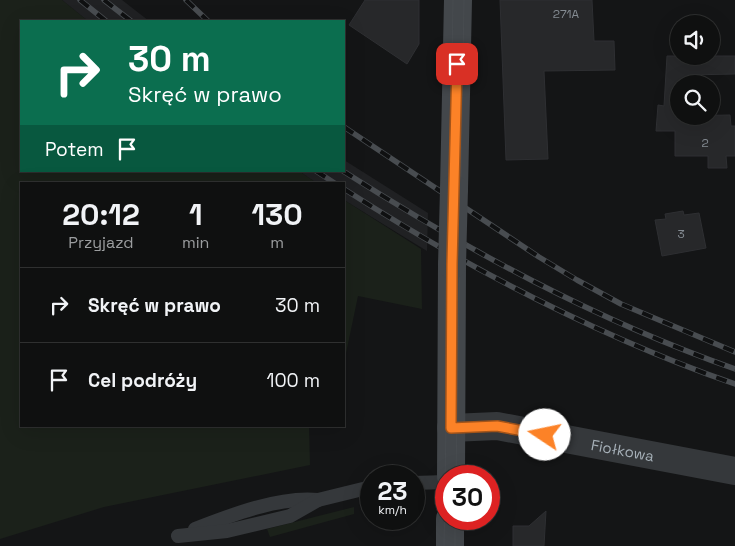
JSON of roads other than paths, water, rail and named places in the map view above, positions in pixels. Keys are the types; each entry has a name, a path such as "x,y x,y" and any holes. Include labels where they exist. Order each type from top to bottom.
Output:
{"street":[{"path":"451,465 452,264 458,0"},
{"name":"Fiołkowa","path":"451,428 497,426 735,471"},
{"path":"450,530 450,546"}],"lane":[{"path":"318,500 302,498 241,513 178,536 227,531 290,516 318,500 360,490"}],"tram line":[{"path":"444,546 453,0"},
{"path":"456,465 464,0"},
{"path":"455,530 455,546"}],"railway":[{"path":"80,0 105,20"},
{"path":"104,0 130,20"},
{"path":"186,0 207,20"},
{"path":"345,128 539,257 577,280 621,304 735,352"},
{"path":"318,172 333,182"},
{"path":"345,172 437,228 533,281 583,306 683,350 735,369"},
{"path":"345,190 437,246 534,298 633,344 735,384"}]}
